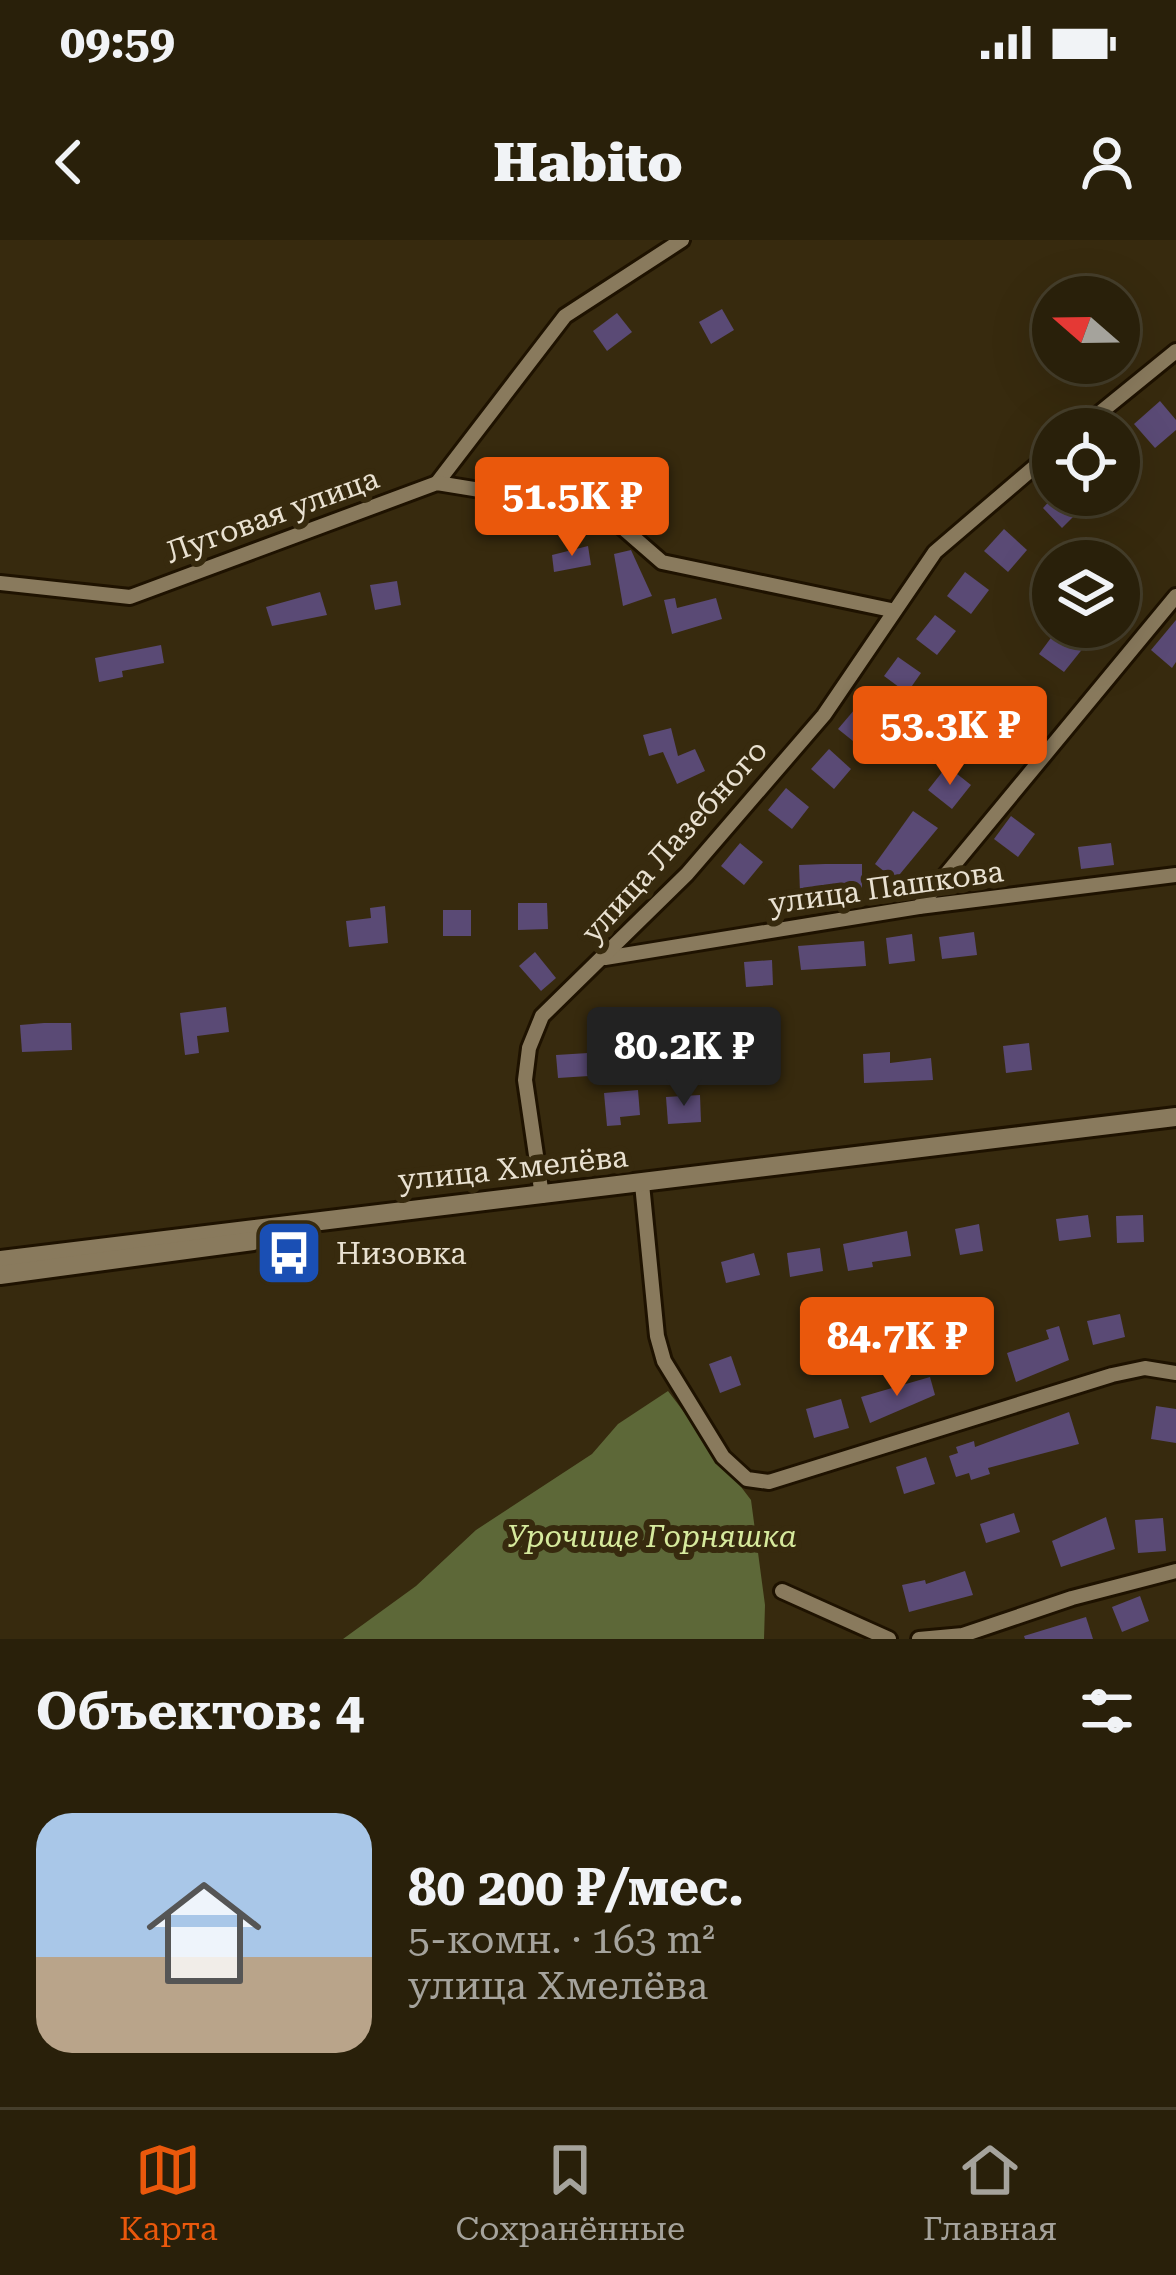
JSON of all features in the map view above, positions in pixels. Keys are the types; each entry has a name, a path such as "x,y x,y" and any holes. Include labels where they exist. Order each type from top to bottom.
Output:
{"main road":[{"name":"улица Хмелёва","path":"0,1260 1176,1118"},
{"path":"0,1275 542,1196"}],"street":[{"path":"437,483 565,316 682,240"},
{"path":"1106,408 1176,351"},
{"name":"улица Лазебного","path":"542,1196 525,1080 529,1048 542,1016 687,874 824,715 857,674 891,610 935,552 1032,469"},
{"name":"Луговая улица","path":"0,584 130,597 437,483 480,490 540,482 585,495 662,562 891,610"},
{"path":"919,907 1176,596"},
{"name":"улица Пашкова","path":"605,958 919,907 1176,875"},
{"path":"642,1184 657,1336 664,1361 723,1457 747,1479 769,1482 1112,1375 1145,1367 1176,1372"},
{"path":"919,1639 963,1635 1072,1598 1176,1571"},
{"path":"782,1591 889,1639"}],"green space":[{"name":"Урочище Горняшка","path":"668,1391 751,1500 765,1605 764,1639 343,1639 416,1586 476,1530 592,1454 618,1424"}],"building":[{"path":"722,309 734,330 711,344 699,322"},
{"path":"617,313 632,332 607,351 593,331"},
{"path":"1160,401 1176,420 1176,430 1155,448 1140,431 1140,419"},
{"path":"1051,516 1074,516 1062,528"},
{"path":"1004,529 1027,550 1008,572 984,551"},
{"path":"588,546 591,565 554,572 552,555"},
{"path":"631,550 652,596 623,606 614,554"},
{"path":"965,572 989,590 971,614 947,596"},
{"path":"397,581 401,605 375,610 370,585"},
{"path":"320,592 327,615 272,626 266,607"},
{"path":"675,598 677,608 716,598 722,619 672,634 664,600"},
{"path":"935,615 956,631 937,655 916,639"},
{"path":"1176,620 1176,662 1172,668 1151,650"},
{"path":"161,645 164,663 122,671 123,677 99,682 95,658"},
{"path":"1043,648 1083,648 1064,672 1039,654"},
{"path":"898,657 921,673 907,693 884,676"},
{"path":"855,709 880,729 863,749 838,729"},
{"path":"987,721 1011,740 992,764 968,745"},
{"path":"671,728 678,756 695,749 705,771 677,784 663,752 649,756 643,735"},
{"path":"829,749 851,769 834,789 811,769"},
{"path":"947,766 971,785 952,809 928,790"},
{"path":"786,788 809,807 792,829 768,810"},
{"path":"913,811 938,828 895,880 875,864"},
{"path":"1011,816 1035,834 1018,857 994,839"},
{"path":"740,843 763,862 744,885 721,866"},
{"path":"1111,843 1114,865 1081,869 1078,847"},
{"path":"862,864 862,892 800,893 799,865"},
{"path":"518,903 547,903 548,929 518,930"},
{"path":"385,906 388,943 349,947 346,921 371,918 370,908"},
{"path":"443,910 471,910 471,936 443,936"},
{"path":"974,932 977,955 942,959 939,937"},
{"path":"912,934 915,961 889,964 886,938"},
{"path":"864,941 866,966 801,970 798,946"},
{"path":"535,952 556,978 541,991 519,966"},
{"path":"772,960 773,985 746,987 744,962"},
{"path":"226,1007 229,1032 197,1036 199,1053 185,1055 180,1013"},
{"path":"71,1023 72,1050 22,1052 20,1025"},
{"path":"754,1025 757,1052 765,1051 769,1079 742,1083 736,1039 726,1040 725,1028"},
{"path":"1029,1043 1032,1070 1006,1073 1003,1046"},
{"path":"890,1052 890,1063 931,1058 933,1080 864,1083 863,1054"},
{"path":"588,1053 589,1076 558,1078 556,1055"},
{"path":"638,1090 640,1115 620,1117 621,1125 607,1126 604,1093"},
{"path":"700,1095 701,1122 668,1124 666,1097"},
{"path":"1088,1215 1091,1237 1059,1241 1056,1219"},
{"path":"1143,1215 1144,1242 1117,1243 1116,1216"},
{"path":"979,1224 983,1251 960,1255 955,1229"},
{"path":"907,1231 911,1256 848,1271 843,1244"},
{"path":"820,1248 823,1271 790,1277 787,1253"},
{"path":"754,1253 760,1275 726,1283 721,1262"},
{"path":"1120,1314 1125,1337 1093,1345 1087,1321"},
{"path":"1059,1326 1069,1360 1016,1382 1007,1353 1049,1339 1046,1330"},
{"path":"731,1356 741,1385 720,1393 709,1364"},
{"path":"930,1377 935,1395 870,1423 861,1397"},
{"path":"841,1399 849,1428 814,1438 806,1409"},
{"path":"1156,1406 1176,1409 1176,1443 1151,1439"},
{"path":"1069,1412 1079,1444 988,1468 990,1474 971,1480 969,1473 956,1477 949,1456 958,1453 956,1447 974,1441 975,1447"},
{"path":"926,1457 935,1484 904,1494 896,1467"},
{"path":"1014,1513 1020,1532 986,1543 980,1524"},
{"path":"1106,1517 1115,1549 1061,1567 1052,1541"},
{"path":"1163,1518 1166,1551 1138,1553 1135,1520"},
{"path":"965,1571 973,1595 909,1612 902,1585 925,1580 926,1584"},
{"path":"1140,1596 1149,1621 1122,1632 1112,1607"},
{"path":"1086,1617 1093,1639 1024,1636"}],"place":[{"name":"Низовка","path":"289,1253"}]}
